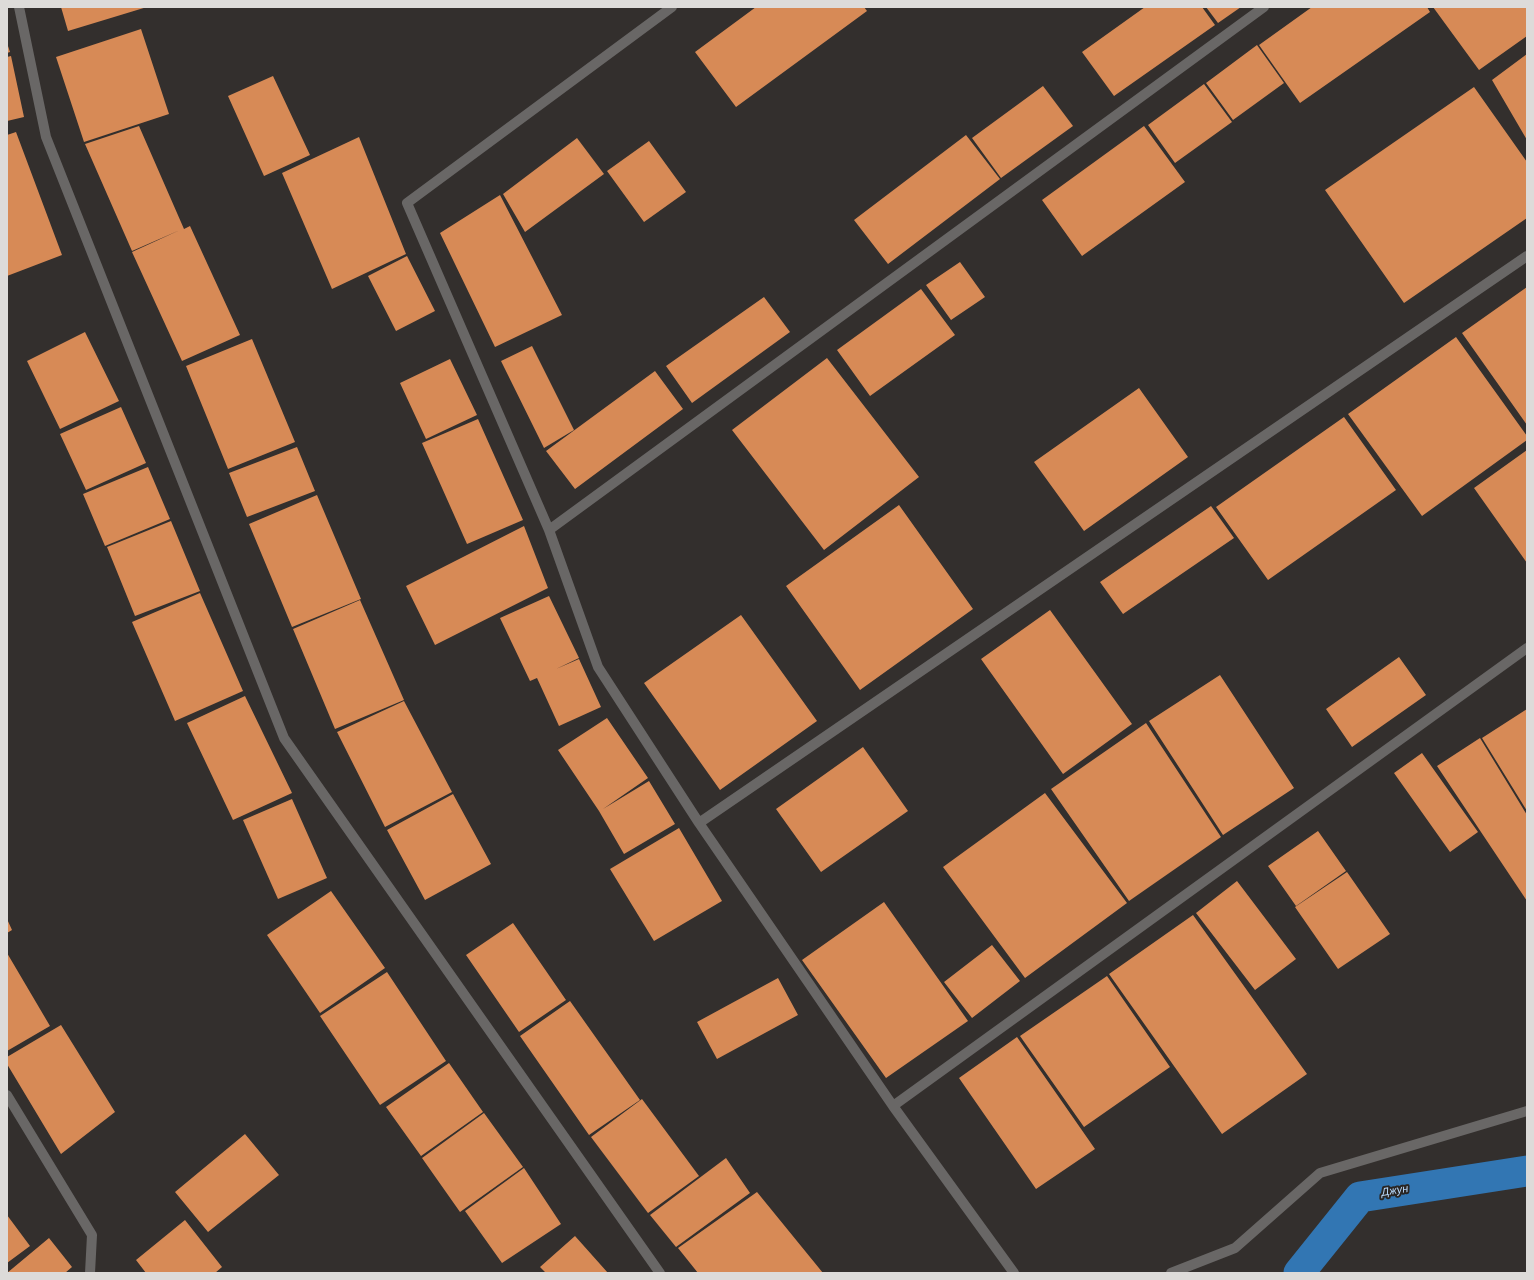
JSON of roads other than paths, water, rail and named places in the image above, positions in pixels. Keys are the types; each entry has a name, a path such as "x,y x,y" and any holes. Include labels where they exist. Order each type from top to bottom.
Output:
{"street":[{"path":"19,7 46,137 284,738 660,1273"},
{"path":"672,7 406,203 549,530 598,667 699,823 893,1106 1014,1273"},
{"path":"549,530 1264,7"},
{"path":"699,823 1527,256"},
{"path":"893,1106 1527,648"},
{"path":"7,1095 92,1234 90,1273"},
{"path":"1171,1273 1235,1248 1320,1173 1527,1111"}],"waterway":[{"name":"Джун","path":"1299,1273 1360,1197 1527,1171"}]}
